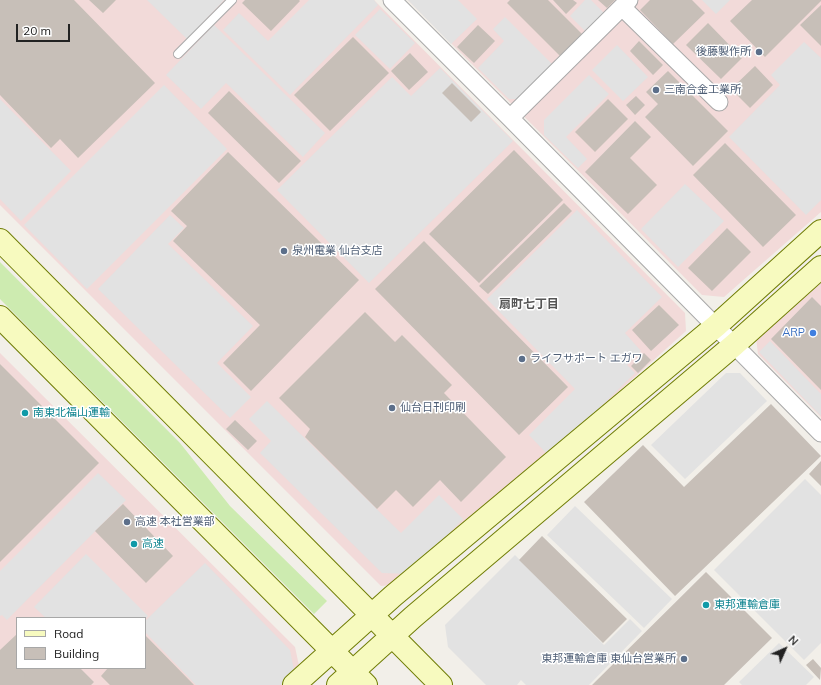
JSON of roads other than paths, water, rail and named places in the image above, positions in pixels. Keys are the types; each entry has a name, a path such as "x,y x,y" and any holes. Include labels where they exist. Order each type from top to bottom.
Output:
{"street":[{"path":"392,0 821,433"},
{"path":"510,118 626,3 719,102"},
{"path":"294,685 393,596 716,326 821,231"},
{"path":"0,240 441,685"},
{"path":"0,317 332,651 352,680 392,636 734,345 821,267"}],"lane":[{"path":"178,54 232,0"}],"place":[{"name":"後藤製作所","path":"759,52"},
{"name":"三南合金工業所","path":"656,90"},
{"name":"泉州電業 仙台支店","path":"284,251"},
{"name":"ARP","path":"813,333"},
{"name":"ライフサポート エガワ","path":"522,359"},
{"name":"仙台日刊印刷","path":"392,408"},
{"name":"南東北福山運輸","path":"25,413"},
{"name":"高速 本社営業部","path":"127,522"},
{"name":"高速","path":"134,544"},
{"name":"東邦運輸倉庫","path":"706,605"},
{"name":"東邦運輸倉庫 東仙台営業所","path":"684,659"}],"district":[{"name":"扇町七丁目","path":"529,304"}]}
